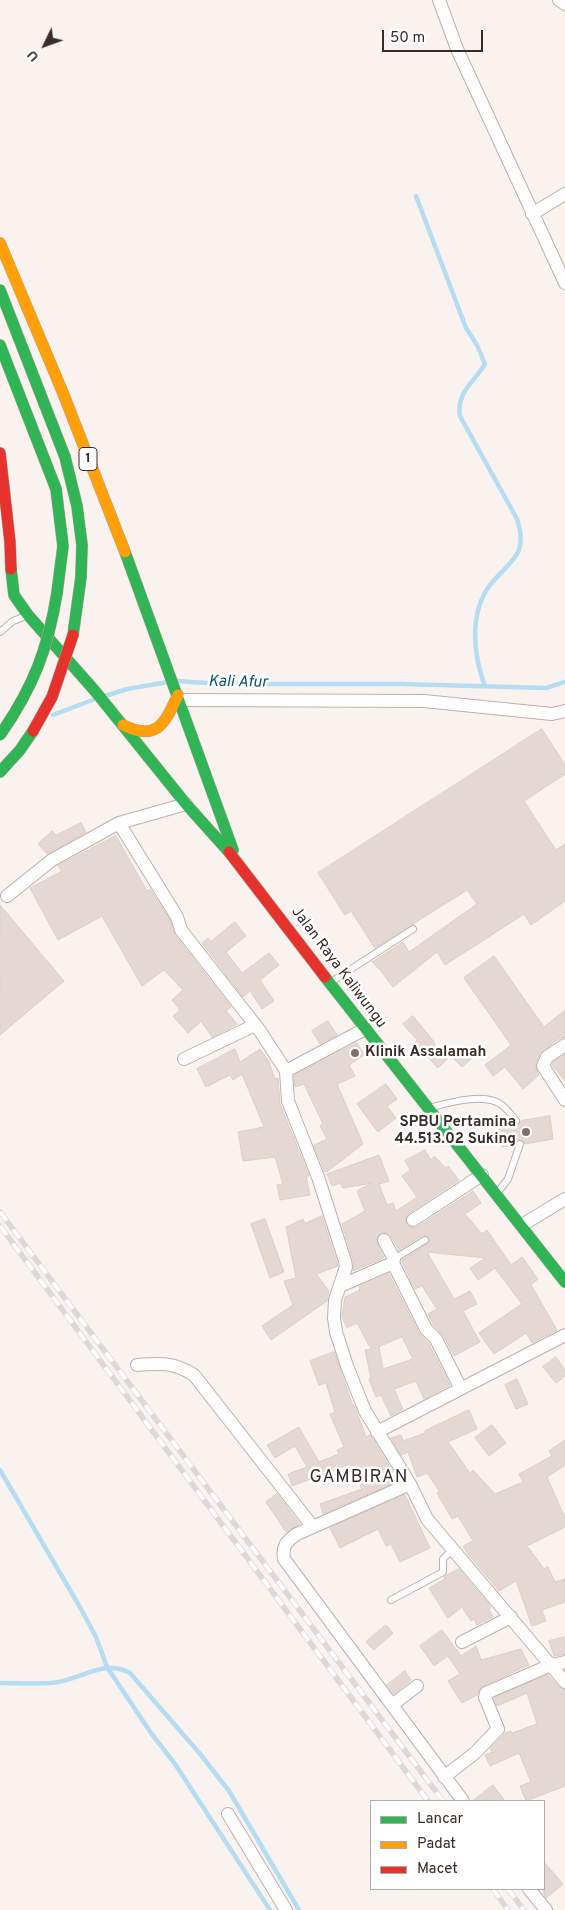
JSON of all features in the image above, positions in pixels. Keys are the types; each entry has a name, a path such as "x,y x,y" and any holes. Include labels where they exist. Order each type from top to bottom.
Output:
{"main road":[{"name":"1","path":"0,243 51,362 178,695 236,860"},
{"name":"1","path":"0,290 65,457 77,506 82,545 81,577 73,635 52,697 20,750 0,772"},
{"path":"0,345 56,489 63,546 51,628 35,676 11,721 0,735"},
{"name":"1","path":"0,453 14,595 28,615 95,691 186,804 236,860"},
{"path":"121,724 133,732 144,734 156,731 165,722 178,695"},
{"name":"Jalan Raya Kaliwungu","path":"236,860 365,1029 430,1108 496,1194 561,1270 565,1282"}],"street":[{"path":"439,0 454,41 565,283"},
{"path":"559,0 565,4"},
{"path":"532,214 565,194"},
{"path":"178,695 424,700 564,714"},
{"path":"7,896 52,860 119,823 186,804"},
{"path":"119,823 177,917 181,930 255,1025 286,1071 288,1101 318,1177 345,1261 346,1267 333,1308 336,1332 365,1411 410,1484 427,1519 565,1682"},
{"path":"184,1059 255,1025"},
{"path":"286,1071 365,1029"},
{"path":"565,1045 547,1057 543,1066 565,1100"},
{"path":"413,1220 482,1175"},
{"path":"522,1225 565,1199"},
{"path":"384,1240 426,1329 436,1339 460,1389"},
{"path":"340,1286 394,1261"},
{"path":"377,1432 565,1335"},
{"path":"137,1365 170,1364 182,1367 194,1375 313,1527"},
{"path":"410,1484 297,1534 286,1543 283,1553 284,1559 462,1800"},
{"path":"462,1642 511,1617"},
{"path":"444,1777 475,1752 498,1729 485,1698 486,1693 551,1665 565,1662"},
{"path":"392,1705 417,1686"},
{"path":"228,1814 286,1910"},
{"path":"530,1890 546,1910"}],"lane":[{"path":"0,632 13,621 28,615"},
{"path":"330,983 412,929"},
{"path":"430,1108 470,1099 487,1100 502,1104 516,1121"},
{"path":"496,1194 508,1180 520,1144"},
{"path":"394,1261 425,1240"},
{"path":"391,1600 443,1572 443,1559 453,1550"}],"building":[{"path":"542,729 565,765 565,774 524,801 556,850 565,844 565,901 531,925 524,914 445,965 437,952 393,987 372,962 403,942 409,952 477,904 467,890 375,948 351,911 345,915 318,873"},
{"path":"81,823 86,832 47,854 38,844 52,831 56,835"},
{"path":"116,836 147,891 150,889 170,920 175,935 231,1007 226,1011 237,1024 234,1026 212,1037 201,1021 188,1033 173,1016 180,1010 172,1000 183,990 164,970 142,986 102,916 58,940 30,888 62,871 58,866"},
{"path":"0,905 64,981 0,1035"},
{"path":"235,922 246,936 226,952 242,973 269,953 279,965 260,980 274,1001 262,1009 250,991 243,997 202,943 208,938 211,941"},
{"path":"494,956 544,1027 565,1010 565,1037 560,1038 540,1053 535,1066 539,1075 523,1089 505,1067 493,1076 485,1065 511,1045 464,978"},
{"path":"413,1016 435,1043 434,1045 448,1058 438,1068 415,1043 417,1040 403,1024"},
{"path":"328,1021 337,1035 320,1044 312,1031"},
{"path":"357,1043 364,1055 349,1065 355,1076 337,1084 363,1144 325,1172 314,1145 327,1139 320,1126 323,1124 304,1084 295,1087 294,1076"},
{"path":"466,1046 474,1056 462,1067 453,1058"},
{"path":"235,1049 240,1062 260,1049 269,1062 275,1079 278,1078 280,1104 309,1176 306,1176 310,1195 280,1200 277,1185 283,1184 275,1157 243,1161 238,1132 264,1127 242,1074 233,1080 230,1075 206,1087 197,1069"},
{"path":"565,1055 565,1081 552,1065 553,1062"},
{"path":"386,1084 397,1099 387,1106 396,1118 378,1132 357,1104"},
{"name":"SPBU Pertamina 44.513.02 Suking","path":"550,1116 553,1139 525,1144 520,1139 514,1145 502,1147 498,1124 511,1122 517,1126 521,1121"},
{"path":"425,1150 431,1160 434,1156 446,1168 448,1166 459,1180 408,1214 405,1220 407,1225 413,1228 417,1227 473,1191 481,1203 465,1214 482,1234 487,1230 511,1265 522,1257 538,1279 531,1285 557,1330 532,1343 526,1333 494,1354 479,1333 522,1304 495,1268 478,1280 470,1268 485,1258 427,1252 454,1299 470,1291 477,1304 463,1311 480,1342 454,1356 443,1335 433,1324 428,1314 437,1309 422,1286 415,1289 402,1262 402,1260 429,1243 430,1239 427,1235 399,1250 389,1233 381,1233 376,1240 384,1258 353,1271 353,1260 342,1224 365,1211 357,1191 372,1183 343,1188 340,1183 332,1186 327,1174 379,1155 389,1181 379,1184 387,1205 393,1203 396,1211 417,1197 402,1176 410,1170 405,1161"},
{"path":"322,1216 338,1266 316,1274 329,1291 327,1301 271,1340 262,1326 293,1305 284,1281 296,1278 286,1227 303,1219 305,1223"},
{"path":"265,1219 284,1272 270,1278 251,1224"},
{"path":"389,1274 419,1333 429,1344 450,1385 424,1399 416,1381 394,1389 403,1409 391,1416 381,1395 376,1397 369,1379 371,1378 365,1350 371,1349 357,1323 347,1328 342,1317 345,1297 360,1290 359,1287","holes":["402,1337 413,1359 383,1369 379,1347 376,1348"]},
{"path":"334,1352 366,1437 370,1435 373,1439 393,1472 392,1474 396,1482 323,1514 320,1504 362,1489 350,1464 292,1486 288,1474 307,1467 295,1446 275,1458 267,1445 299,1427 319,1462 339,1454 337,1450 344,1447 330,1414 335,1412 326,1383 319,1385 310,1361"},
{"path":"556,1357 565,1370 565,1376 556,1383 543,1367"},
{"path":"517,1379 528,1404 516,1409 505,1385"},
{"path":"469,1410 477,1429 448,1442 470,1473 473,1470 495,1494 523,1482 519,1474 552,1456 549,1451 565,1440 565,1465 547,1477 565,1518 565,1527 527,1546 544,1569 548,1567 555,1582 565,1579 565,1602 542,1610 546,1621 532,1626 516,1581 499,1591 463,1546 473,1541 458,1516 452,1519 437,1493 440,1492 427,1473 417,1477 408,1452 401,1455 391,1438 401,1435 403,1441 425,1433 425,1431"},
{"path":"492,1425 506,1443 489,1456 475,1438"},
{"path":"277,1494 300,1524 286,1532 266,1502"},
{"path":"405,1495 430,1548 400,1562 391,1544 386,1546 378,1529 340,1548 330,1528"},
{"path":"459,1569 491,1607 489,1609 493,1617 477,1625 474,1619 471,1621 462,1607 448,1618 429,1588"},
{"path":"386,1625 393,1633 374,1650 366,1642"},
{"path":"442,1630 461,1656 476,1646 481,1660 521,1649 529,1665 483,1686 477,1695 462,1703 448,1681 460,1674 448,1656 434,1666 420,1646"},
{"path":"565,1637 565,1654 554,1656 549,1641"},
{"path":"405,1671 411,1680 394,1694 387,1685"},
{"path":"548,1675 559,1687 565,1690 565,1786 526,1800 520,1786 531,1782 519,1753 490,1766 485,1755 492,1752 490,1749 505,1733 511,1731 512,1733 537,1724 527,1693 497,1706 494,1698"},
{"path":"493,1785 504,1800 474,1800"},
{"path":"545,1863 563,1884 546,1898 544,1894"}],"waterway":[{"path":"416,196 466,328 477,345 485,364 463,394 459,408 460,416 517,519 520,531 521,541 519,550 483,596 476,621 476,648 485,686"},
{"name":"Kali Afur","path":"178,681 221,684 401,684 546,688 565,682"},
{"name":"Kali Afur","path":"105,696 127,689 168,682"},
{"name":"Kali Afur","path":"53,715 95,699"},
{"path":"0,1470 81,1609 96,1637 107,1667 151,1733 175,1764 270,1910"},
{"path":"0,1683 51,1683 111,1668 130,1673 201,1755 229,1791 299,1910"}],"railway":[{"path":"0,1212 442,1800"},
{"path":"0,1226 427,1800"},
{"path":"494,1890 508,1910"},
{"path":"509,1890 524,1910"}],"traffic: fast":[{"path":"0,290 65,457 77,506 82,545 81,577 73,635"},
{"path":"0,345 56,489 63,546 57,593"},
{"path":"125,552 233,850"},
{"path":"11,569 14,595 28,615 95,691 186,804 229,852"},
{"path":"0,735 22,701 44,650 57,593"},
{"path":"0,772 20,750 33,731"},
{"path":"325,977 565,1282"}],"traffic: slow":[{"path":"0,243 63,393 125,552"},
{"path":"123,725 135,730 144,731 158,727 169,714 178,695"}],"traffic: jam":[{"path":"0,453 10,542 11,569"},
{"path":"33,731 52,697 73,635"},
{"path":"229,852 325,977"}],"place":[{"name":"Klinik Assalamah","path":"355,1053"},
{"name":"SPBU Pertamina 44.513.02 Suking","path":"526,1132"}],"district":[{"name":"GAMBIRAN","path":"359,1478"}]}
